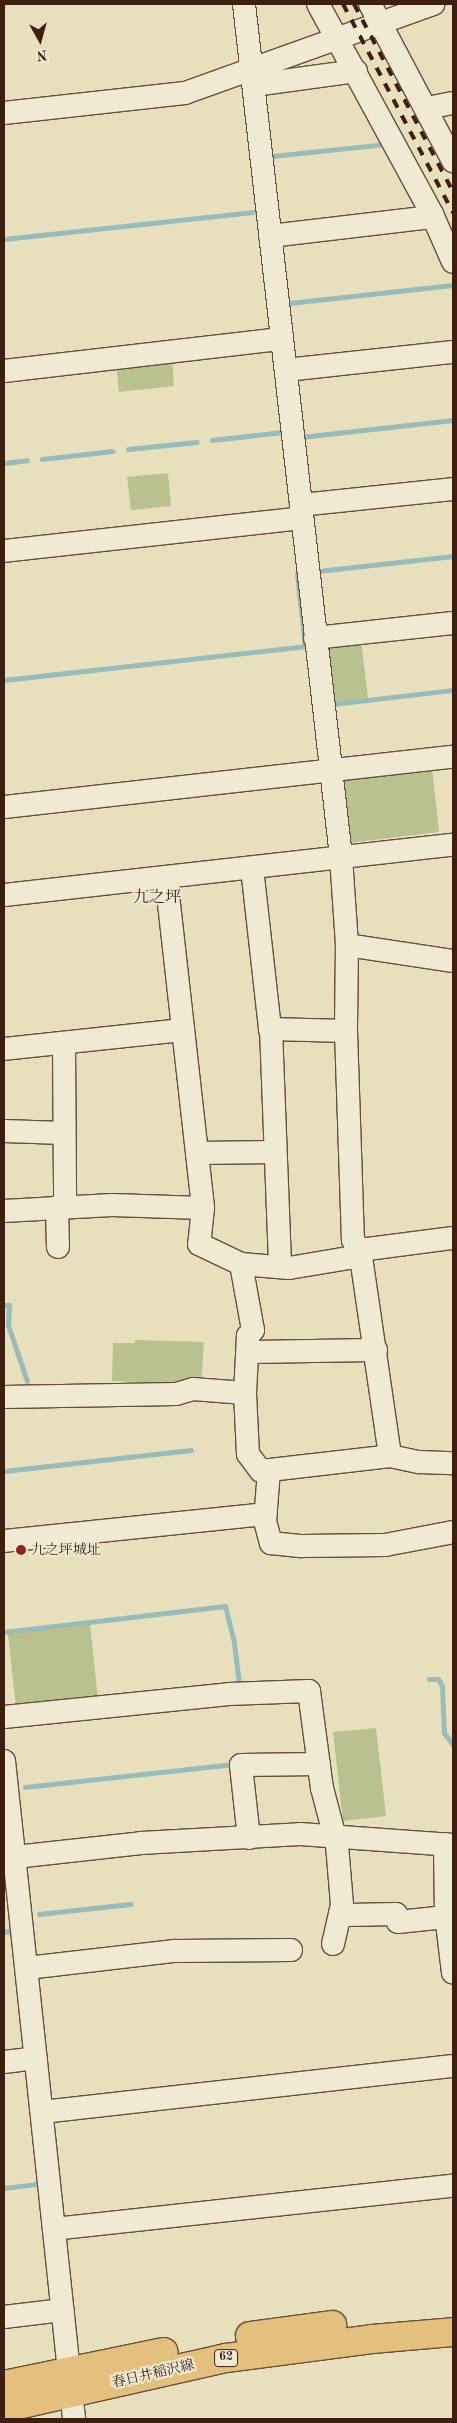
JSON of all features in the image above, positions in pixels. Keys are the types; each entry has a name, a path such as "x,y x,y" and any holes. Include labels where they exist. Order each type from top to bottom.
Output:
{"main road":[{"name":"春日井稲沢線","path":"4,2386 71,2395 291,2329 453,2314"},
{"name":"春日井稲沢線","path":"4,2408 71,2395 226,2358 372,2339 453,2332"}],"street":[{"path":"244,4 341,857 347,945 346,1031 353,1240 360,1250 390,1456"},
{"path":"318,4 339,38 432,214 453,262"},
{"path":"253,77 339,38 375,13 434,4"},
{"path":"375,13 427,108 453,161"},
{"path":"4,113 185,93 253,77 356,71"},
{"path":"427,108 453,104"},
{"path":"270,236 423,218 432,214"},
{"path":"4,371 281,339"},
{"path":"286,370 453,352"},
{"path":"4,551 301,512 453,489"},
{"path":"315,638 453,623"},
{"path":"4,807 453,757"},
{"path":"4,895 453,845"},
{"path":"252,868 271,1029 280,1267"},
{"path":"166,877 203,1208 199,1244 241,1264 280,1267 320,1264 349,1258 360,1250 453,1238"},
{"path":"347,945 453,961"},
{"path":"271,1029 346,1031"},
{"path":"4,1050 183,1030"},
{"path":"58,1247 64,1133 64,1043"},
{"path":"4,1131 64,1133"},
{"path":"197,1154 275,1152"},
{"path":"4,1211 61,1207 203,1208"},
{"path":"241,1264 253,1330 248,1336 245,1393 248,1454 261,1471 390,1456 419,1462 453,1463"},
{"path":"248,1352 376,1350"},
{"path":"4,1397 176,1394 193,1389 245,1393"},
{"path":"269,1471 266,1514 268,1538 271,1543 302,1546 385,1545 453,1532"},
{"path":"4,1541 266,1514"},
{"path":"4,1717 229,1694 309,1691 318,1764 334,1834 342,1905 333,1944"},
{"path":"4,1761 6,1802 15,1857 71,2395"},
{"path":"249,1838 241,1765 318,1764"},
{"path":"15,1857 141,1844 334,1834 449,1844 446,1917 453,1973"},
{"path":"340,1912 348,1915 396,1914 398,1922 446,1917"},
{"path":"27,1968 175,1951 291,1950"},
{"path":"4,2062 36,2058"},
{"path":"42,2112 453,2066"},
{"path":"54,2230 453,2186"},
{"path":"4,2317 63,2310"}],"green space":[{"path":"172,359 174,386 119,392 116,365"},
{"path":"168,473 171,506 131,510 127,477"},
{"path":"361,640 368,698 333,702 327,650 330,643"},
{"path":"432,768 439,832 348,843 341,783 347,778"},
{"path":"135,1340 204,1342 201,1384 112,1381 113,1343 135,1343"},
{"path":"90,1625 98,1699 16,1708 8,1634"},
{"path":"376,1728 386,1816 343,1821 333,1732"}],"waterway":[{"path":"272,156 387,144"},
{"path":"4,239 260,211 259,208"},
{"path":"289,303 453,285"},
{"path":"301,437 453,420"},
{"path":"212,440 283,432"},
{"path":"128,449 197,442"},
{"path":"42,459 113,451"},
{"path":"4,463 27,460"},
{"path":"318,571 453,556"},
{"path":"4,680 305,646 297,574"},
{"path":"333,704 453,690"},
{"path":"4,1305 9,1305 8,1325 27,1381"},
{"path":"4,1471 191,1450"},
{"path":"4,1632 225,1606 234,1643 239,1684 243,1684"},
{"path":"429,1679 438,1679 442,1686 444,1733 453,1745"},
{"path":"25,1787 232,1764"},
{"path":"39,1914 130,1904"},
{"path":"4,1932 12,1931"},
{"path":"4,2188 38,2184"}],"railway":[{"path":"343,4 453,213"},
{"path":"354,4 453,192"}],"place":[{"name":"九之坪城址","path":"21,1550"}],"district":[{"name":"九之坪","path":"157,898"}]}
